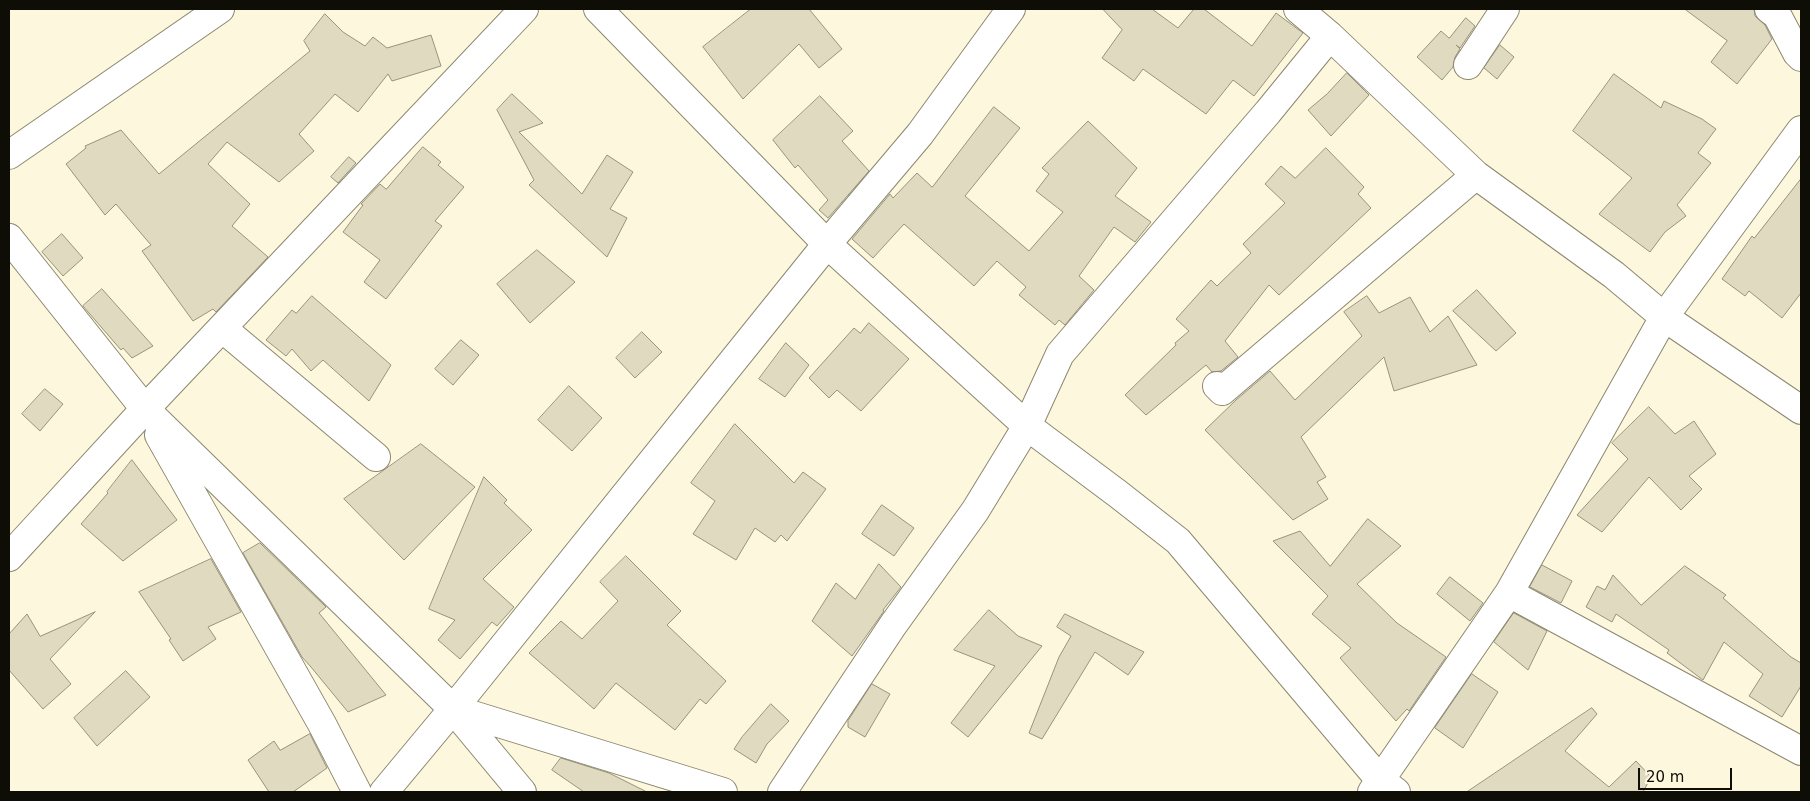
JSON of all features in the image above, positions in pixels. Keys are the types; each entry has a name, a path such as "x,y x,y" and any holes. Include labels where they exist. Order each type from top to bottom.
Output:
{"street":[{"path":"9,155 220,9"},
{"path":"9,557 145,409 524,9"},
{"path":"598,9 827,244 1027,426 1178,541 1383,788 1510,593 1664,316 1801,130"},
{"path":"384,792 827,244 920,134 1011,9"},
{"path":"1298,9 1330,36 1476,175 1614,275 1664,316 1801,410"},
{"path":"1468,65 1505,9"},
{"path":"1769,9 1777,16 1801,57"},
{"path":"782,792 893,625 975,510 1027,426 1060,354 1185,211 1330,36"},
{"path":"1217,386 1222,391 1476,175"},
{"path":"9,238 145,409 453,709 522,792"},
{"path":"222,328 376,457"},
{"path":"145,409 322,724 357,792"},
{"path":"1510,593 1801,751"},
{"path":"453,709 723,792"}],"building":[{"path":"751,9 809,9 842,49 819,68 799,44 743,99 703,47"},
{"path":"1103,9 1152,9 1178,28 1194,9 1204,9 1252,46 1276,13 1303,33 1254,96 1233,80 1206,114 1143,69 1134,81 1102,58 1122,30"},
{"path":"1685,9 1754,9 1755,16 1765,25 1772,39 1737,84 1711,62 1727,41"},
{"path":"325,14 343,32 365,46 373,37 387,48 431,35 441,66 392,81 388,74 358,112 335,94 299,134 314,151 279,182 227,142 208,164 250,204 232,226 268,257 216,312 213,309 193,321 142,251 151,245 116,204 105,215 66,164 86,148 85,146 121,130 159,174 310,51 304,41"},
{"path":"1466,18 1475,26 1460,48 1456,45 1460,49 1455,57 1453,67 1442,80 1417,57 1441,31 1449,38"},
{"path":"1500,45 1514,57 1497,79 1484,68"},
{"path":"1347,73 1369,95 1331,136 1308,110"},
{"path":"1614,74 1661,108 1664,101 1702,119 1716,129 1698,153 1711,163 1677,205 1686,216 1665,232 1650,252 1599,214 1632,178 1573,131"},
{"path":"512,94 543,123 519,132 582,194 607,155 633,172 610,209 627,218 607,257 529,185 534,180 497,110"},
{"path":"820,96 853,131 842,141 869,171 828,218 819,210 828,200 798,165 795,168 773,140"},
{"path":"994,107 1020,128 965,196 1029,251 1063,212 1036,191 1049,174 1042,168 1088,121 1137,168 1115,196 1151,222 1135,242 1114,227 1079,276 1094,290 1065,325 1059,320 1055,325 1019,295 1026,287 997,261 974,286 904,224 873,258 852,239 890,194 893,198 917,173 932,187"},
{"path":"423,147 441,162 438,165 464,187 435,221 442,226 386,299 364,282 380,260 343,232 363,205 361,204 380,184 386,189"},
{"path":"1326,148 1364,187 1358,194 1371,208 1279,295 1269,285 1225,341 1238,357 1221,371 1212,372 1206,365 1146,415 1125,395 1189,331 1176,319 1211,280 1217,286 1251,253 1243,244 1285,203 1265,184 1281,166 1295,178"},
{"path":"349,157 356,163 338,183 331,177"},
{"path":"1801,179 1801,293 1782,318 1749,291 1745,296 1722,279 1752,236 1754,238"},
{"path":"62,234 83,258 63,276 42,252"},
{"path":"537,250 575,282 530,323 497,284"},
{"path":"102,289 153,346 132,358 123,348 121,350 83,306"},
{"path":"1477,290 1516,333 1496,351 1453,311"},
{"path":"312,296 391,365 369,401 323,360 311,371 292,349 286,356 266,340 292,310 296,313"},
{"path":"1367,296 1379,313 1410,297 1430,332 1448,316 1477,365 1394,391 1384,357 1301,437 1326,477 1317,482 1328,499 1293,520 1205,430 1270,371 1295,400 1362,336 1344,312"},
{"path":"869,323 909,359 861,411 837,390 829,398 809,378 854,328 860,333"},
{"path":"642,332 662,352 635,378 616,358"},
{"path":"461,340 479,355 453,385 435,369"},
{"path":"786,343 809,365 785,397 759,379"},
{"path":"569,386 602,418 572,451 538,420"},
{"path":"45,389 63,404 40,431 22,414"},
{"path":"1649,407 1675,434 1694,421 1716,454 1689,476 1702,489 1681,510 1649,477 1602,532 1577,515 1628,459 1612,443"},
{"path":"735,424 794,483 803,472 826,489 787,541 781,535 775,542 755,528 736,560 693,534 715,501 691,483"},
{"path":"421,444 475,487 404,560 344,499"},
{"path":"132,460 177,520 123,561 81,524 108,493"},
{"path":"484,477 507,500 504,503 532,530 483,579 514,607 497,626 492,622 460,659 438,640 455,620 429,609"},
{"path":"882,505 914,528 894,556 862,534"},
{"path":"1368,519 1401,546 1357,584 1397,623 1446,657 1409,711 1407,709 1396,721 1340,658 1351,648 1312,614 1328,596 1273,541 1300,531 1330,566"},
{"path":"260,543 326,607 319,613 386,695 348,712 302,657 243,553"},
{"path":"626,556 681,611 667,625 726,681 706,704 700,699 675,730 616,683 594,709 529,653 561,621 582,639 618,601 600,582"},
{"path":"211,559 241,612 208,627 216,639 183,661 169,640 171,639 139,592"},
{"path":"879,564 901,587 852,656 812,621 836,583 855,599"},
{"path":"1542,565 1572,581 1561,603 1530,587"},
{"path":"1685,566 1726,595 1723,598 1791,657 1801,663 1801,686 1782,717 1749,696 1763,674 1724,642 1703,680 1667,653 1669,650 1616,614 1612,622 1586,607 1597,586 1605,590 1613,575 1641,605"},
{"path":"1450,577 1483,603 1470,621 1437,594"},
{"path":"989,610 1018,636 1042,646 968,737 951,723 995,666 954,650"},
{"path":"95,612 50,659 71,684 43,709 9,670 9,634 27,614 40,636"},
{"path":"1514,613 1547,631 1528,670 1494,642"},
{"path":"1065,614 1144,652 1128,675 1095,652 1042,739 1029,733 1059,657 1071,636 1057,627"},
{"path":"126,671 150,697 97,746 74,718"},
{"path":"1472,674 1498,692 1463,748 1435,728"},
{"path":"872,684 890,694 865,737 848,727 848,721"},
{"path":"771,704 789,721 767,744 756,763 734,749"},
{"path":"1592,708 1597,714 1565,751 1609,787 1636,761 1651,777 1643,792 1467,792"},
{"path":"310,734 327,768 293,792 269,792 248,760 274,741 280,750"},
{"path":"561,758 609,773 647,792 584,792 552,770"}]}
